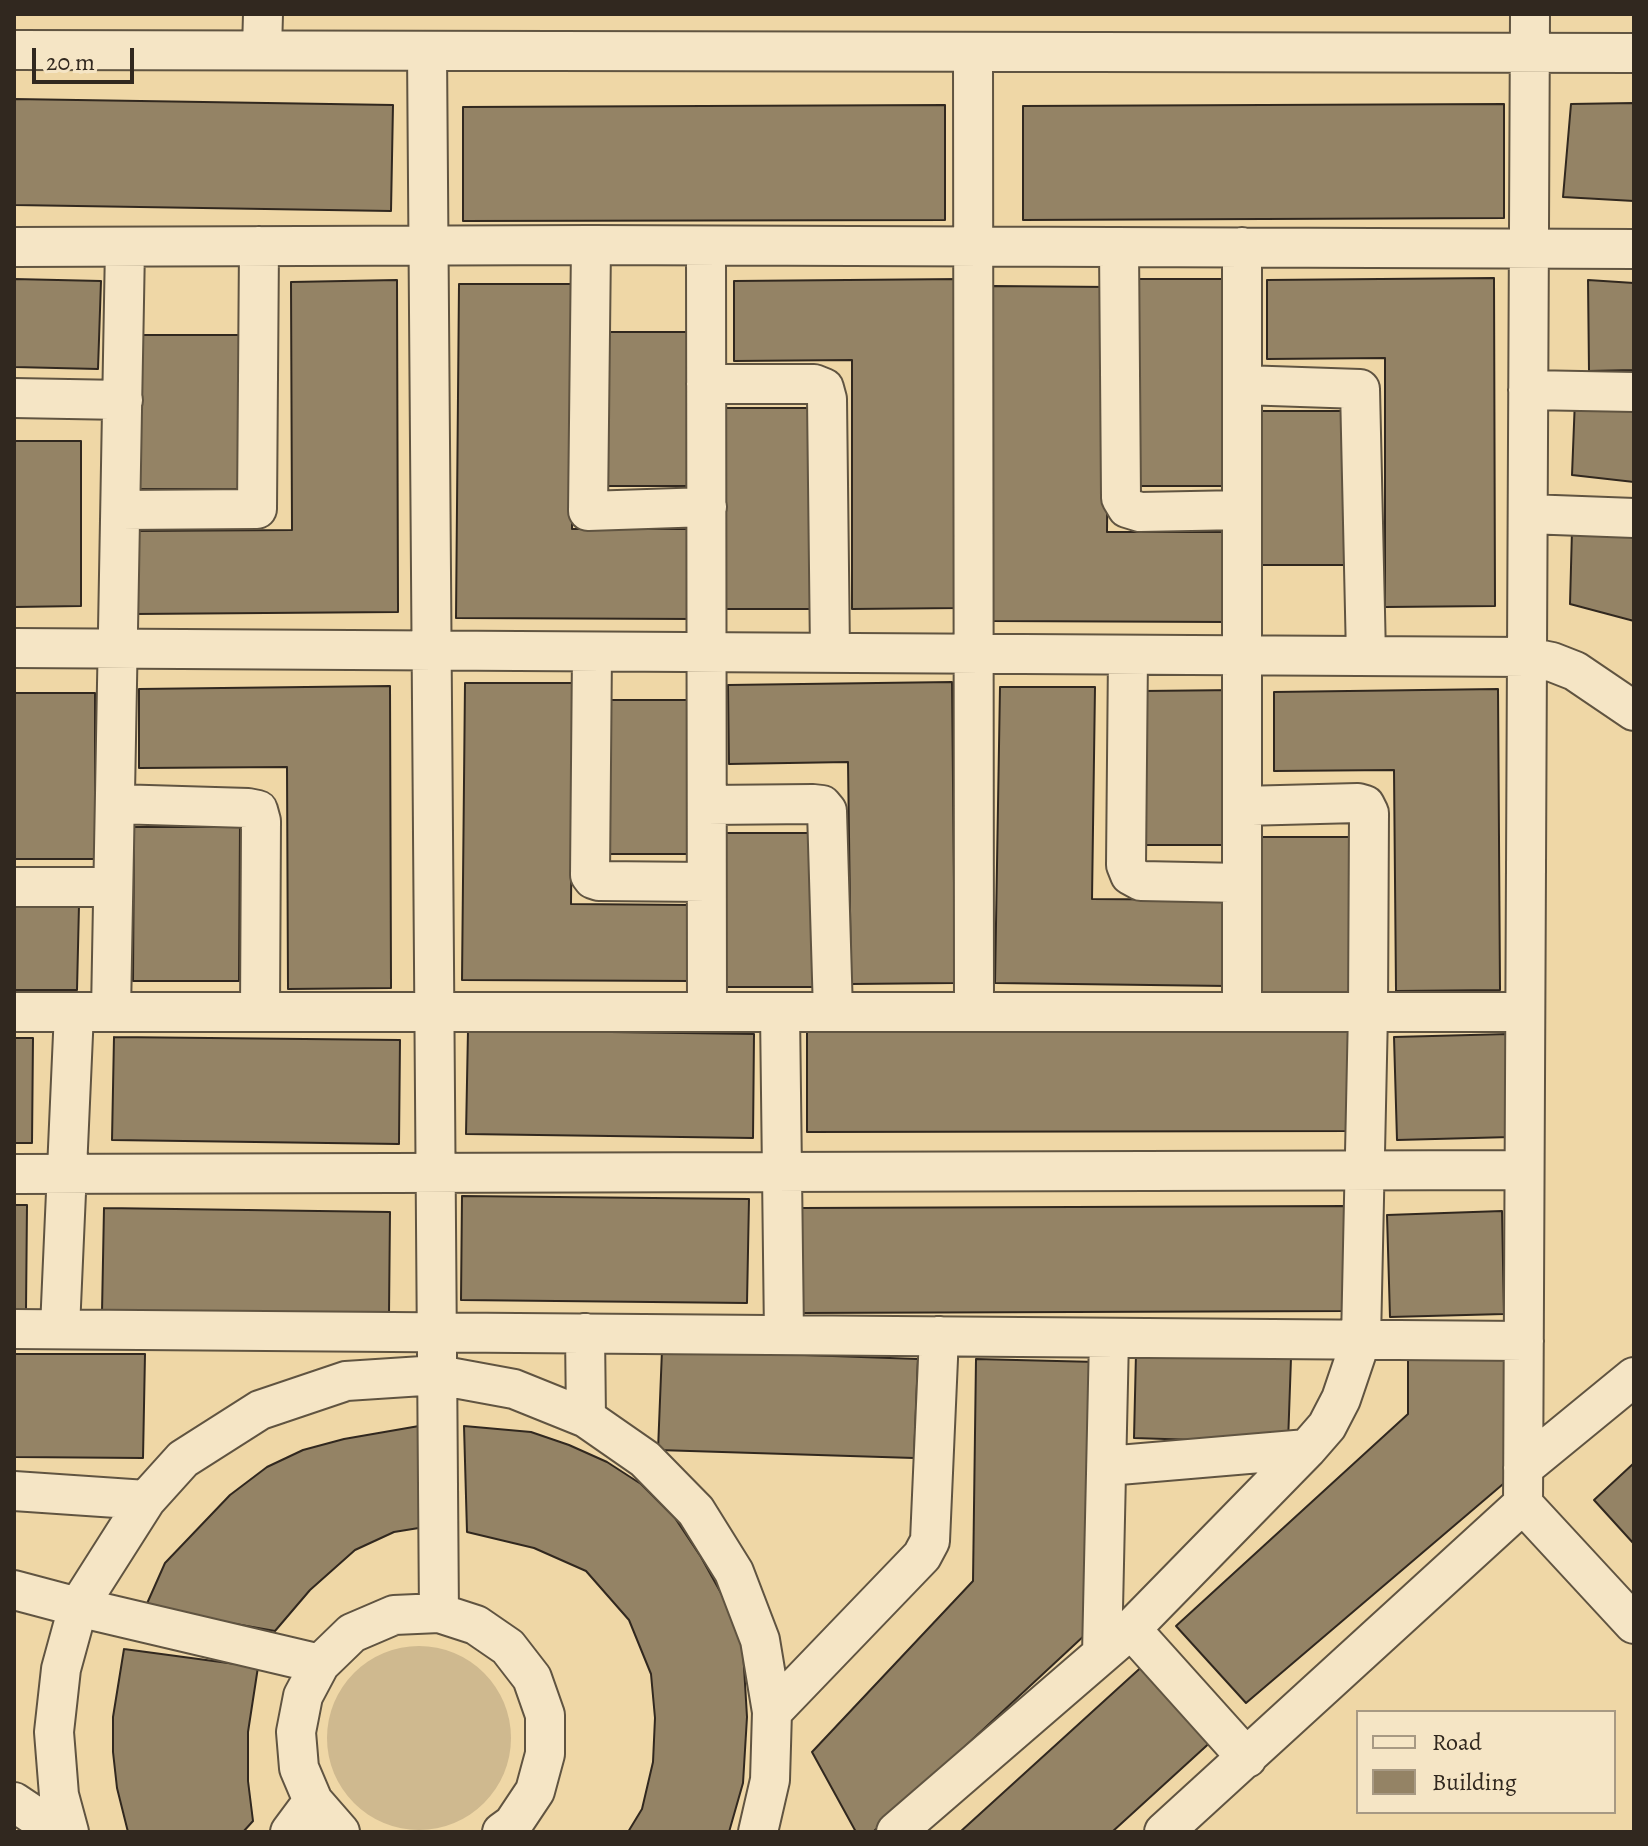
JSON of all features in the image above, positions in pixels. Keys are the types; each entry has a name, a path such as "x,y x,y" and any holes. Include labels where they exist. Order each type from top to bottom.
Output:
{"street":[{"path":"1530,14 1523,1486 1627,1602"},
{"path":"14,50 262,32 427,51 1634,53"},
{"path":"427,51 439,1613"},
{"path":"973,52 974,1012"},
{"path":"591,245 588,511 707,507"},
{"path":"14,247 591,245 1634,249"},
{"path":"121,510 257,509 259,246"},
{"path":"706,246 707,1012"},
{"path":"60,1328 67,1174 113,887 125,247"},
{"path":"1119,247 1121,498 1127,508 1140,512 1242,510"},
{"path":"1242,247 1242,1012"},
{"path":"706,384 814,384 824,388 827,399 830,653"},
{"path":"1242,385 1353,386 1360,389 1366,656"},
{"path":"1528,390 1634,392"},
{"path":"14,398 123,400"},
{"path":"1528,514 1634,518"},
{"path":"14,648 1527,657 1575,671 1634,711"},
{"path":"592,652 590,875 599,881 706,882"},
{"path":"1128,655 1126,865 1130,875 1141,881 1242,883"},
{"path":"115,804 258,810 261,821 260,1012"},
{"path":"707,805 813,804 822,805 827,811 833,1012"},
{"path":"896,1832 1131,1629 1307,1449 1327,1426 1341,1399 1361,1340 1369,813 1365,805 1242,806"},
{"path":"14,887 113,887"},
{"path":"14,1012 1525,1012"},
{"path":"780,1012 784,1335"},
{"path":"14,1174 1524,1170"},
{"path":"14,1329 1524,1341"},
{"path":"585,1333 586,1418"},
{"path":"772,1712 922,1556 930,1541 939,1336"},
{"path":"1102,1654 1109,1338"},
{"path":"69,1832 59,1795 54,1732 61,1669 78,1607 146,1500 183,1459 260,1410 346,1381 438,1375 514,1389 586,1418 645,1459 696,1511 734,1572 760,1640 772,1712 770,1780 758,1832"},
{"path":"1164,1832 1247,1758 1634,1377"},
{"path":"1107,1466 1307,1449"},
{"path":"14,1491 146,1500"},
{"path":"14,1590 320,1664"},
{"path":"340,1832 313,1801 299,1768 296,1732 303,1696 320,1664 352,1633 394,1615 439,1613 476,1625 508,1647 532,1678 545,1715 545,1754 535,1791 513,1824 502,1832"},
{"path":"1131,1629 1247,1758"},
{"path":"290,1832 313,1801"},
{"path":"14,1802 59,1832"}],"shaded area":[{"path":"419,1646 437,1647 454,1653 484,1673 504,1703 510,1720 510,1756 504,1773 484,1803 454,1823 437,1829 419,1830 401,1829 384,1823 354,1803 334,1773 328,1756 327,1738 328,1720 334,1703 354,1673 384,1653 401,1647"}],"building":[{"path":"14,99 393,105 391,211 14,205"},
{"path":"1634,103 1634,201 1563,197 1571,104"},
{"path":"1504,104 1504,218 1023,220 1023,106"},
{"path":"945,105 945,220 463,221 463,107"},
{"path":"1494,278 1495,606 1385,607 1385,358 1267,359 1267,280"},
{"path":"14,279 101,281 98,369 14,367"},
{"path":"961,279 962,608 852,609 852,360 734,361 734,281"},
{"path":"1137,279 1234,279 1233,486 1137,486"},
{"path":"397,280 398,612 134,614 133,531 292,530 291,282"},
{"path":"1588,280 1634,283 1634,370 1589,371"},
{"path":"459,284 574,284 572,529 694,529 694,619 456,618"},
{"path":"993,286 1109,287 1107,532 1229,532 1228,622 991,621"},
{"path":"599,332 704,332 703,486 598,486"},
{"path":"134,335 240,335 239,489 134,489"},
{"path":"1575,399 1634,404 1634,482 1572,475"},
{"path":"726,408 821,408 819,609 725,609"},
{"path":"1252,411 1358,411 1357,565 1252,565"},
{"path":"14,441 81,441 81,606 14,607"},
{"path":"1572,530 1634,535 1634,621 1570,604"},
{"path":"952,682 955,983 851,984 848,762 729,764 728,685"},
{"path":"465,683 573,683 571,904 693,905 692,981 462,980"},
{"path":"390,686 391,988 288,989 287,767 139,768 139,689"},
{"path":"1000,687 1095,687 1092,899 1228,900 1227,986 995,983"},
{"path":"1498,689 1500,990 1396,991 1394,770 1274,771 1274,692"},
{"path":"1239,690 1239,845 1142,845 1142,691"},
{"path":"14,693 95,693 95,859 14,859"},
{"path":"598,700 703,700 702,854 597,854"},
{"path":"134,827 240,827 239,981 133,981"},
{"path":"725,833 821,833 821,987 724,987"},
{"path":"1261,837 1358,837 1357,992 1261,992"},
{"path":"14,905 79,905 77,990 14,990"},
{"path":"1351,1026 1351,1131 807,1132 807,1028"},
{"path":"468,1030 754,1034 753,1138 466,1134"},
{"path":"1509,1034 1511,1137 1397,1140 1394,1037"},
{"path":"114,1037 400,1040 399,1144 112,1140"},
{"path":"14,1038 33,1038 32,1143 14,1143"},
{"path":"462,1196 749,1199 747,1303 461,1300"},
{"path":"14,1205 27,1205 26,1310 14,1310"},
{"path":"1345,1206 1345,1311 801,1313 802,1208"},
{"path":"104,1208 390,1212 389,1315 102,1312"},
{"path":"1502,1211 1504,1314 1390,1317 1387,1215"},
{"path":"662,1350 918,1359 914,1458 658,1450"},
{"path":"1136,1353 1291,1358 1288,1443 1134,1438"},
{"path":"14,1354 145,1354 143,1458 14,1457"},
{"path":"1408,1357 1515,1357 1516,1473 1246,1703 1176,1626 1408,1414"},
{"path":"976,1359 1097,1362 1087,1633 873,1832 856,1832 812,1752 973,1581"},
{"path":"419,1426 425,1527 394,1532 355,1550 310,1590 275,1631 145,1608 165,1563 230,1495 267,1467 303,1450 344,1439"},
{"path":"464,1426 531,1432 607,1462 641,1484 675,1518 701,1557 726,1602 743,1650 747,1717 743,1783 729,1832 628,1832 642,1809 653,1762 655,1718 651,1674 629,1620 586,1571 534,1548 467,1532"},
{"path":"1634,1463 1634,1544 1594,1500"},
{"path":"124,1649 258,1667 248,1732 248,1781 253,1821 243,1832 128,1832 117,1788 113,1752 113,1717"},
{"path":"1147,1662 1215,1738 1112,1832 960,1832"}]}
